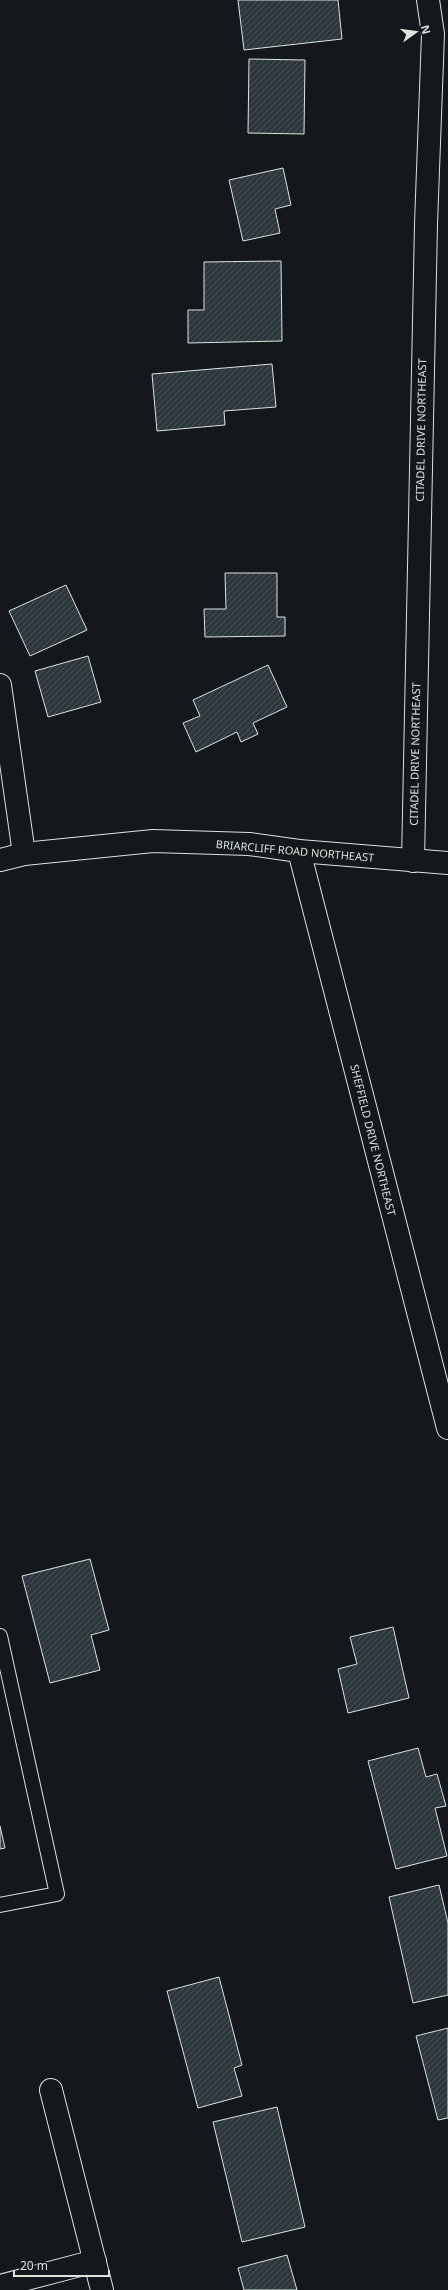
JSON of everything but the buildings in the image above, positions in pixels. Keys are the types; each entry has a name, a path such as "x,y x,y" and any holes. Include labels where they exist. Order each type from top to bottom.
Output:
{"street":[{"name":"CITADEL DRIVE NORTHEAST","path":"413,861 426,224 432,34 428,0"},
{"path":"0,685 24,854"},
{"name":"BRIARCLIFF ROAD NORTHEAST","path":"0,860 24,854 153,841 249,844 299,851 448,863"},
{"name":"SHEFFIELD DRIVE NORTHEAST","path":"299,851 448,1428"},
{"path":"51,2090 102,2290"},
{"path":"0,2286 95,2261"}],"lane":[{"path":"0,1640 57,1894 0,1905"}]}
